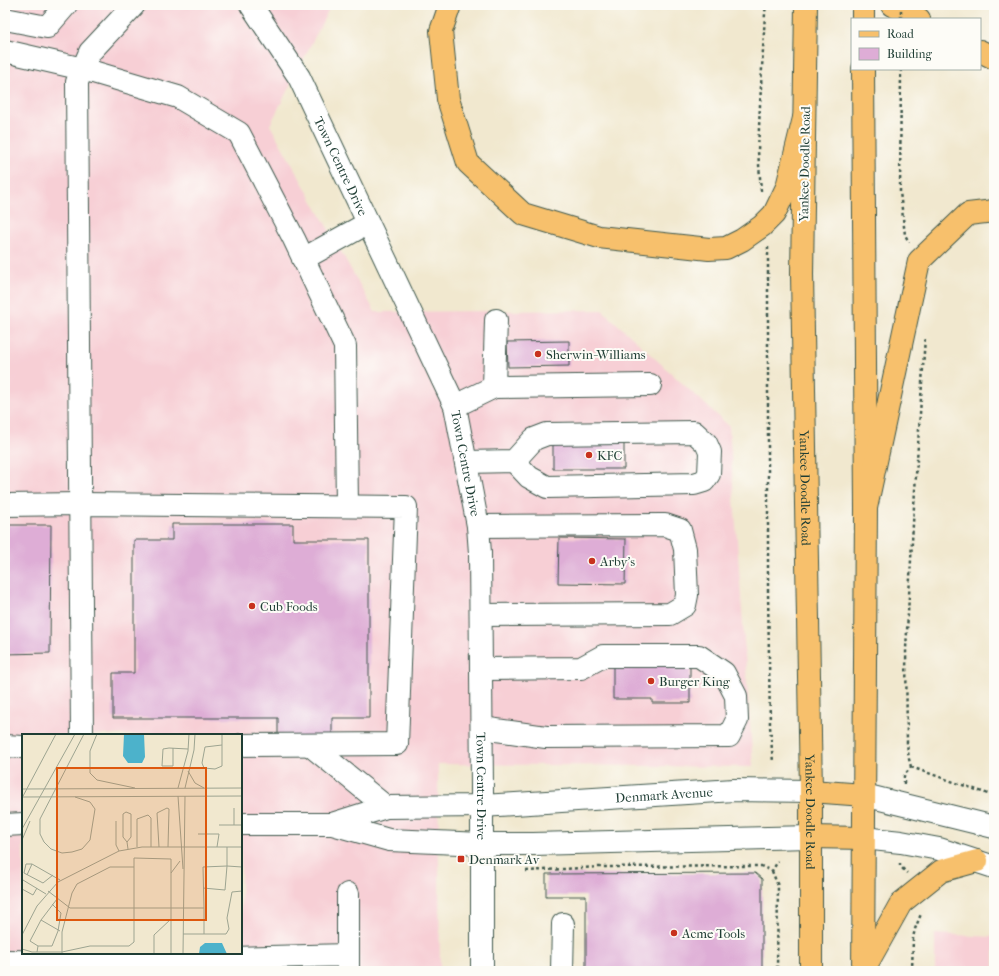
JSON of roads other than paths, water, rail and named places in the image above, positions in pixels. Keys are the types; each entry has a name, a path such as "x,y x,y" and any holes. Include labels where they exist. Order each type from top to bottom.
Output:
{"main road":[{"path":"450,5 441,31 448,99 468,163 523,214 599,237 709,249 726,248 742,240 762,226 774,214 787,187 804,118"},
{"path":"863,5 863,18"},
{"path":"892,5 917,18"},
{"name":"Yankee Doodle Road","path":"806,10 802,274 811,791 811,971"},
{"path":"981,52 994,58"},
{"path":"863,70 866,508 864,970"},
{"path":"866,508 919,261 968,214 994,211"},
{"name":"Denmark Avenue","path":"811,791 864,796"},
{"name":"Denmark Avenue","path":"811,837 864,838"},
{"path":"864,970 901,903 941,871 985,864"}],"street":[{"path":"5,19 47,27 66,5"},
{"path":"82,734 77,82 90,52 134,5"},
{"name":"Town Centre Drive","path":"261,10 300,77 455,406 478,526 480,553 482,669 482,971"},
{"path":"5,51 83,69 178,97 238,133 303,259 345,346 347,506"},
{"path":"303,259 368,224"},
{"path":"494,387 496,320"},
{"path":"455,406 494,387 650,385"},
{"path":"466,462 514,461 534,439 547,434 694,432 706,443 710,452 709,474 704,481 694,484 547,488 529,477 514,461"},
{"path":"5,505 80,504 406,507 397,744 242,745"},
{"path":"478,526 665,525 680,530 685,549 687,595 685,605 670,614 481,615"},
{"path":"482,669 581,668 603,656 699,656 724,673 736,696 738,720 729,736 546,737 482,728"},
{"path":"310,745 386,807"},
{"path":"5,746 22,747"},
{"name":"Denmark Avenue","path":"332,824 386,807 482,806 734,790 811,791"},
{"name":"Denmark Avenue","path":"864,796 994,828"},
{"path":"5,825 22,824"},
{"name":"Denmark Avenue","path":"242,824 332,824 389,840 482,844 811,837"},
{"name":"Denmark Avenue","path":"864,838 901,842 940,849 985,864"},
{"path":"5,961 81,957 208,965 348,963 348,894"},
{"path":"562,971 563,924"}],"place":[{"name":"Sherwin-Williams","path":"538,354"},
{"name":"KFC","path":"589,455"},
{"name":"Arby's","path":"592,561"},
{"name":"Cub Foods","path":"252,606"},
{"name":"Burger King","path":"651,681"},
{"name":"Denmark Av","path":"461,859"},
{"name":"Acme Tools","path":"674,933"}]}
